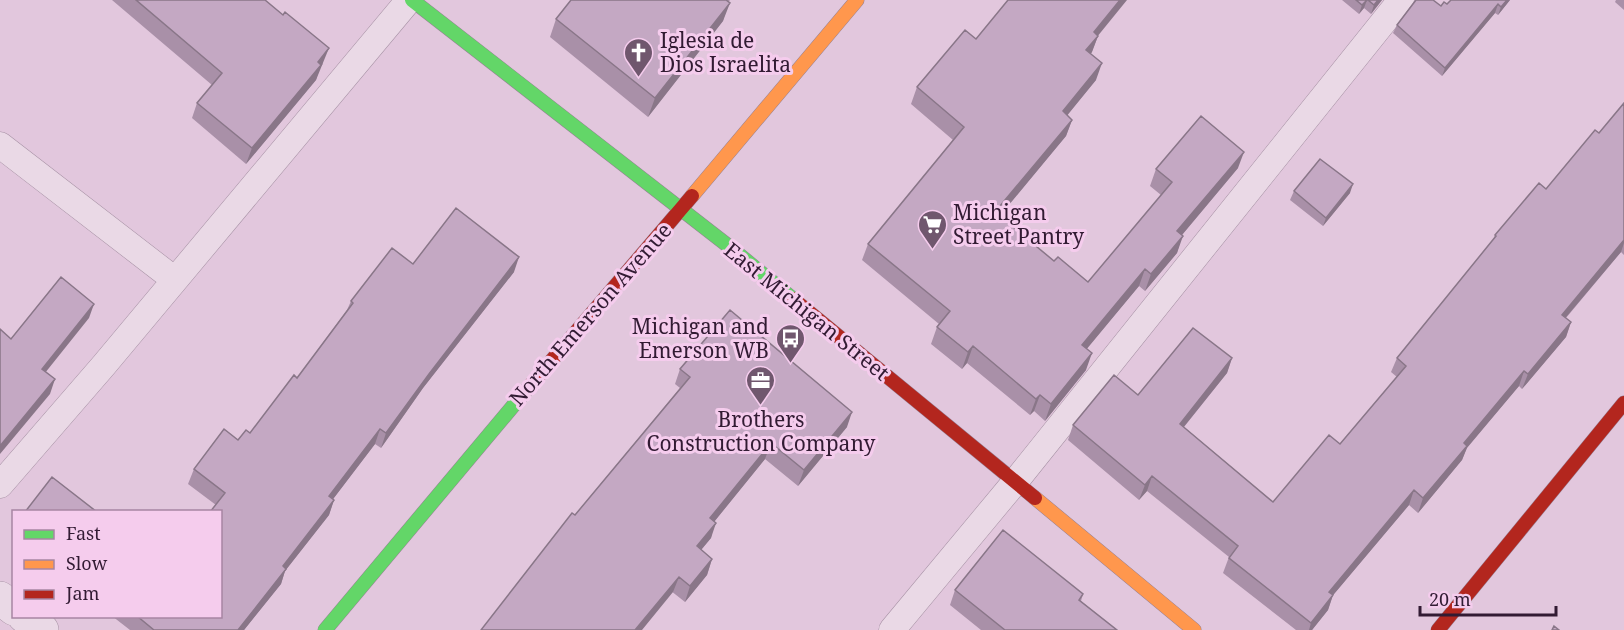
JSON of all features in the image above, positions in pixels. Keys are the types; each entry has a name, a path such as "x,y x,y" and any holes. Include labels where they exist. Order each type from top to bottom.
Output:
{"main road":[{"name":"East Michigan Street","path":"411,0 682,208 1194,630"},
{"name":"North Emerson Avenue","path":"325,630 480,443 857,0"},
{"path":"1438,630 1624,403"}],"street":[{"path":"0,598 12,607"},
{"path":"27,618 42,630"}],"lane":[{"path":"0,485 411,0"},
{"path":"892,630 1015,482 1401,0"},
{"path":"0,145 175,280"}],"building":[{"path":"136,0 265,0 283,15 285,12 329,48 318,62 321,65 252,148 197,103 222,73"},
{"name":"Iglesia de Dios Israelita","path":"571,0 726,0 730,3 655,98 556,19"},
{"path":"1008,0 1120,0 1094,32 1098,36 1086,50 1102,63 1063,111 1072,120 995,212 1054,261 1058,257 1088,282 1172,182 1156,169 1201,116 1244,152 1177,231 1183,236 1151,274 1145,269 1082,345 1092,353 1051,404 1040,395 1036,399 973,346 968,352 937,327 950,311 868,244 964,127 917,87 965,30 976,39"},
{"path":"1356,0 1367,0 1362,5"},
{"path":"1368,0 1378,0 1374,5"},
{"path":"1416,0 1433,0 1441,6 1444,2 1447,4 1451,0 1507,0 1501,7 1498,4 1445,68 1397,25"},
{"path":"1624,103 1624,240 1562,315 1571,322 1528,374 1524,371 1464,443 1467,446 1423,498 1414,490 1329,592 1333,595 1311,623 1229,558 1238,546 1152,476 1145,485 1073,425 1114,375 1138,395 1193,328 1232,358 1180,424 1273,502 1329,435 1340,444 1406,366 1397,358 1495,235 1539,183 1546,189 1595,130 1599,133"},
{"path":"1320,159 1353,184 1326,218 1294,191"},
{"path":"456,208 519,257 386,433 380,429 329,496 334,500 283,566 286,569 238,630 154,630 139,618 222,618 222,510 212,510 225,493 194,469 224,429 238,440 246,430 250,433 294,375 297,378 353,303 351,301 392,248 413,264"},
{"path":"61,277 94,304 42,369 55,379 0,446 0,329 11,339"},
{"path":"730,310 852,412 804,470 771,443 710,518 716,523 697,546 712,559 690,586 679,577 635,630 481,630 572,513 575,515 690,377 680,369"},
{"path":"52,477 94,510 27,510"},
{"path":"1003,530 1083,594 1079,600 1117,630 1005,630 955,590"}],"traffic: fast":[{"path":"412,0 731,248 793,299"},
{"path":"325,630 529,387"}],"traffic: slow":[{"path":"692,196 857,0"},
{"path":"1035,498 1194,630"}],"traffic: jam":[{"path":"529,387 692,196"},
{"path":"793,299 1035,498"},
{"path":"1438,630 1624,403"}],"place":[{"name":"Iglesia de Dios Israelita","path":"639,78"},
{"name":"Michigan Street Pantry","path":"932,250"},
{"name":"Michigan and Emerson WB","path":"790,364"},
{"name":"Brothers Construction Company","path":"761,406"}]}
